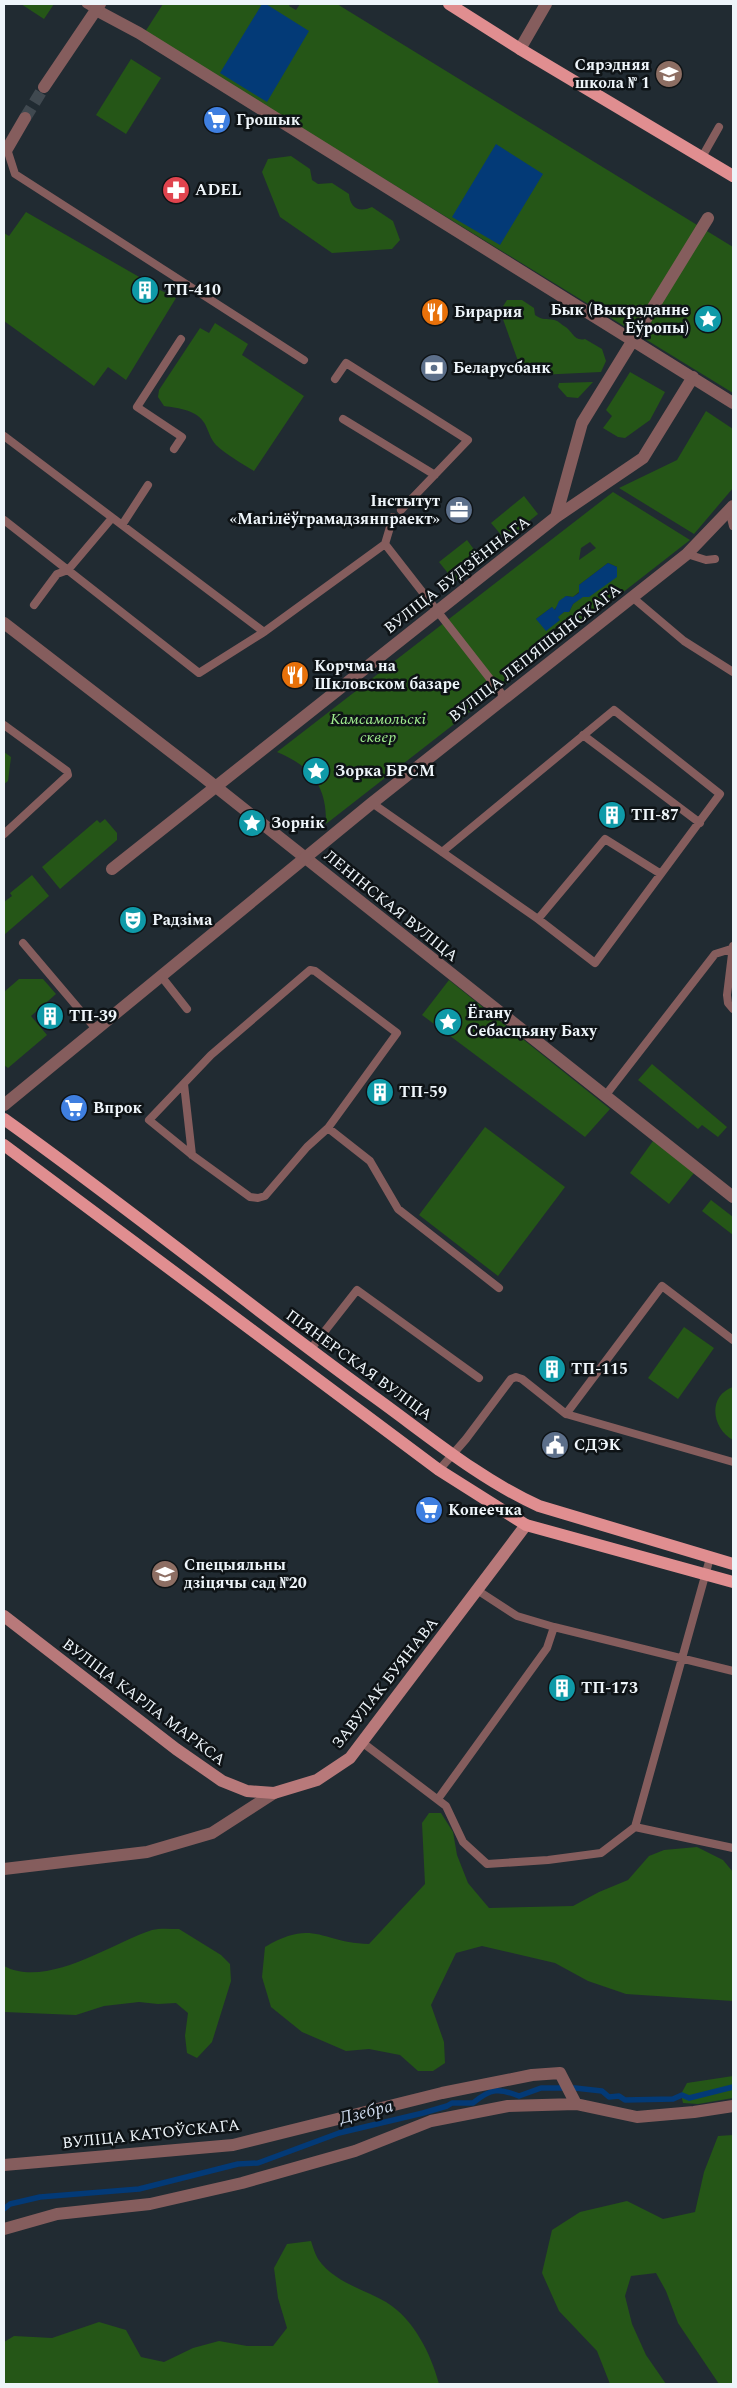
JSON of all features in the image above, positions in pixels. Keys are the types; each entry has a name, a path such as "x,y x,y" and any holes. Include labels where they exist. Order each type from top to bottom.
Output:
{"main road":[{"path":"449,4 520,49 733,176"},
{"name":"ПІЯНЕРСКАЯ ВУЛІЦА","path":"4,1119 310,1350 454,1454 518,1497 539,1506 733,1564"},
{"path":"4,1144 440,1470 526,1525 705,1576 733,1582"},
{"path":"526,1525 539,1506"},
{"name":"ЗАВУЛАК БУЯНАВА","path":"274,1793 317,1780 350,1758 526,1525"},
{"name":"ВУЛІЦА КАРЛА МАРКСА","path":"4,1616 222,1781 247,1791 274,1793"}],"street":[{"path":"520,49 546,4"},
{"path":"44,87 94,6 633,339 733,403"},
{"path":"5,150 25,118"},
{"path":"556,517 582,423 708,218"},
{"name":"ВУЛІЦА БУДЗЁННАГА","path":"112,869 556,517 643,458 693,378"},
{"name":"ВУЛІЦА ЛЕПЯШЫНСКАГА","path":"4,1105 95,1028 162,976 372,804 686,554 731,508"},
{"name":"ЛЕНІНСКАЯ ВУЛІЦА","path":"4,623 216,787 733,1197"},
{"name":"ЗАВУЛАК БУЯНАВА","path":"4,1870 147,1852 212,1833 274,1793"},
{"name":"ВУЛІЦА КАТОЎСКАГА","path":"4,2165 233,2145 452,2091 532,2075 560,2073 576,2104"},
{"path":"4,2229 56,2214 150,2204 242,2183 355,2151 431,2121 508,2106 576,2104 637,2117 694,2112 733,2106"}],"lane":[{"path":"702,157 719,127"},
{"path":"5,150 15,174 304,360"},
{"path":"174,449 182,437 138,407 181,339"},
{"path":"335,379 346,363 468,440 400,510"},
{"path":"343,419 435,475"},
{"path":"4,436 264,632"},
{"path":"122,525 148,485"},
{"path":"731,508 733,526"},
{"path":"4,520 199,673 264,632 385,544 393,517"},
{"path":"34,605 57,574 68,570 112,518"},
{"path":"385,544 505,698"},
{"path":"686,554 706,560 715,559"},
{"path":"632,597 684,641 733,672"},
{"path":"372,804 538,919 595,963 720,794 614,710 442,852"},
{"path":"4,725 67,771 68,775 4,834"},
{"path":"583,735 700,823"},
{"path":"538,919 606,839 661,874"},
{"path":"23,943 95,1028"},
{"path":"605,1096 716,954 732,947 727,995 728,1003 733,1009"},
{"path":"310,970 315,971 397,1033 328,1128 307,1147 265,1196 258,1198 250,1196 149,1120 211,1055 310,970"},
{"path":"162,976 187,1009"},
{"path":"184,1084 192,1154"},
{"path":"328,1128 370,1161 398,1209 499,1288"},
{"path":"566,1414 662,1286 733,1340"},
{"path":"310,1350 357,1290 479,1378"},
{"path":"440,1470 511,1379 516,1377 522,1379 566,1414 733,1462"},
{"path":"363,1743 446,1806 463,1842 487,1864 548,1860 601,1853 635,1827 710,1558"},
{"path":"477,1590 517,1616 554,1627 733,1671"},
{"path":"438,1799 546,1648 554,1627"},
{"path":"635,1827 733,1848"}],"green space":[{"path":"21,4 54,4 44,19"},
{"path":"163,4 290,4 289,6 296,10 300,4 337,4 733,247 733,393 145,32"},
{"path":"131,59 161,78 126,134 96,115"},
{"path":"291,156 310,169 312,180 318,184 332,183 349,194 351,203 356,208 367,209 372,207 393,221 400,240 392,249 332,253 280,217 262,172 268,159"},
{"path":"26,212 141,278 133,290 150,302 158,289 176,298 126,380 108,367 94,386 4,321 4,233 9,236"},
{"path":"507,300 522,300 534,308 535,315 538,317 556,321 567,328 576,338 585,339 602,349 606,361 601,372 538,375 518,361 500,311"},
{"path":"215,323 248,344 242,355 304,396 254,471 229,456 216,445 202,419 187,411 164,406 158,397 159,390 200,328 209,333"},
{"path":"630,372 665,392 650,420 625,438 618,437 603,428 612,416 606,410"},
{"path":"593,382 578,398 567,397 558,387 559,383"},
{"path":"706,411 733,429 733,488 694,534 619,488 677,460"},
{"name":"Камсамольскі сквер","path":"613,492 690,540 326,824 324,799 315,779 299,764 277,752","holes":["590,542 596,548 579,560 581,548","608,563 617,567 573,604 569,612 564,612 557,617 560,620 536,619 552,607 554,610 566,596 573,597 579,592 579,585"]},
{"path":"524,496 538,514 512,535 502,536 491,523"},
{"path":"467,540 478,555 473,567 455,582 439,562"},
{"path":"4,752 11,757 8,781 4,784"},
{"path":"105,819 117,833 117,840 60,889 42,867 97,820 100,823"},
{"path":"32,875 49,896 4,935 4,902 12,896 10,893"},
{"path":"19,979 43,979 56,994 31,1016 47,1035 8,1068 4,1065 4,992"},
{"path":"449,980 610,1109 585,1137 422,1015"},
{"path":"652,1064 727,1127 718,1137 702,1125 698,1129 638,1080"},
{"path":"485,1127 565,1187 498,1276 419,1215"},
{"path":"653,1141 694,1173 669,1204 630,1173"},
{"path":"711,1200 733,1217 733,1235 702,1211"},
{"path":"684,1327 714,1348 678,1399 648,1378"},
{"path":"733,1387 733,1440 720,1428 715,1413 719,1398 725,1391"},
{"path":"429,1813 441,1813 453,1832 457,1855 468,1883 489,1908 573,1906 599,1892 628,1880 649,1856 664,1850 697,1847 723,1860 733,1872 733,2001 626,1994 588,1981 555,1963 482,1946 456,1953 431,2005 444,2042 445,2063 433,2071 418,2071 400,2055 369,2049 346,2051 302,2032 271,2007 262,1977 265,1947 295,1934 307,1933 353,1943 369,1944 425,1884 422,1823"},
{"path":"179,1929 221,1955 230,1964 231,1981 212,2042 197,2058 187,2053 185,2036 188,2013 176,2003 139,2002 104,2006 76,2015 4,2012 4,1966 21,1972 40,1972 59,1968 79,1962 152,1930"},
{"path":"733,2076 733,2098 698,2104 683,2103 681,2094 687,2083"},
{"path":"733,2135 733,2384 719,2384 678,2323 666,2291 656,2273 631,2276 625,2296 632,2324 646,2355 666,2384 610,2384 597,2351 559,2311 542,2273 552,2230 580,2212 627,2201 663,2219 695,2212 704,2172 718,2136"},
{"path":"311,2241 318,2259 332,2274 386,2302 405,2318 426,2349 439,2384 4,2384 4,2342 14,2336 52,2338 99,2322 126,2330 141,2357 164,2362 193,2348 219,2341 247,2346 273,2346 287,2328 278,2298 274,2268 287,2244"}],"water":[{"path":"262,4 266,4 309,31 267,102 220,73"},
{"path":"496,144 543,174 500,245 452,217"},
{"path":"608,563 617,567 617,577 589,597 583,597 573,604 569,612 564,612 558,617 560,620 546,631 536,619 552,607 555,610 559,601 566,596 573,597 579,593 579,585"}],"waterway":[{"name":"Дзебра","path":"4,2209 10,2204 40,2197 139,2189 238,2164 258,2163 339,2133 423,2113 452,2103 473,2103 485,2094 495,2091 519,2096 541,2088 575,2088 602,2091 609,2097 619,2096 625,2100 673,2099 682,2095 689,2098 733,2087"}],"tunnel":[{"path":"25,118 44,87"}],"place":[{"name":"Сярэдняя школа № 1","path":"669,74"},
{"name":"Грошык","path":"217,120"},
{"name":"ADEL","path":"176,190"},
{"name":"ТП-410","path":"145,290"},
{"name":"Бирария","path":"435,312"},
{"name":"Бык (Выкраданне Еўропы)","path":"708,319"},
{"name":"Беларусбанк","path":"434,368"},
{"name":"Інстытут «Магілёўграмадзянпраект»","path":"459,510"},
{"name":"Корчма на Шкловском базаре","path":"295,675"},
{"name":"Зорка БРСМ","path":"316,771"},
{"name":"ТП-87","path":"612,815"},
{"name":"Зорнік","path":"252,823"},
{"name":"Радзіма","path":"133,920"},
{"name":"ТП-39","path":"50,1016"},
{"name":"Ёгану Себасцьяну Баху","path":"448,1022"},
{"name":"ТП-59","path":"380,1092"},
{"name":"Впрок","path":"74,1108"},
{"name":"ТП-115","path":"552,1369"},
{"name":"СДЭК","path":"555,1445"},
{"name":"Копеечка","path":"429,1510"},
{"name":"Спецыяльны дзіцячы сад №20","path":"165,1574"},
{"name":"ТП-173","path":"562,1688"}]}
